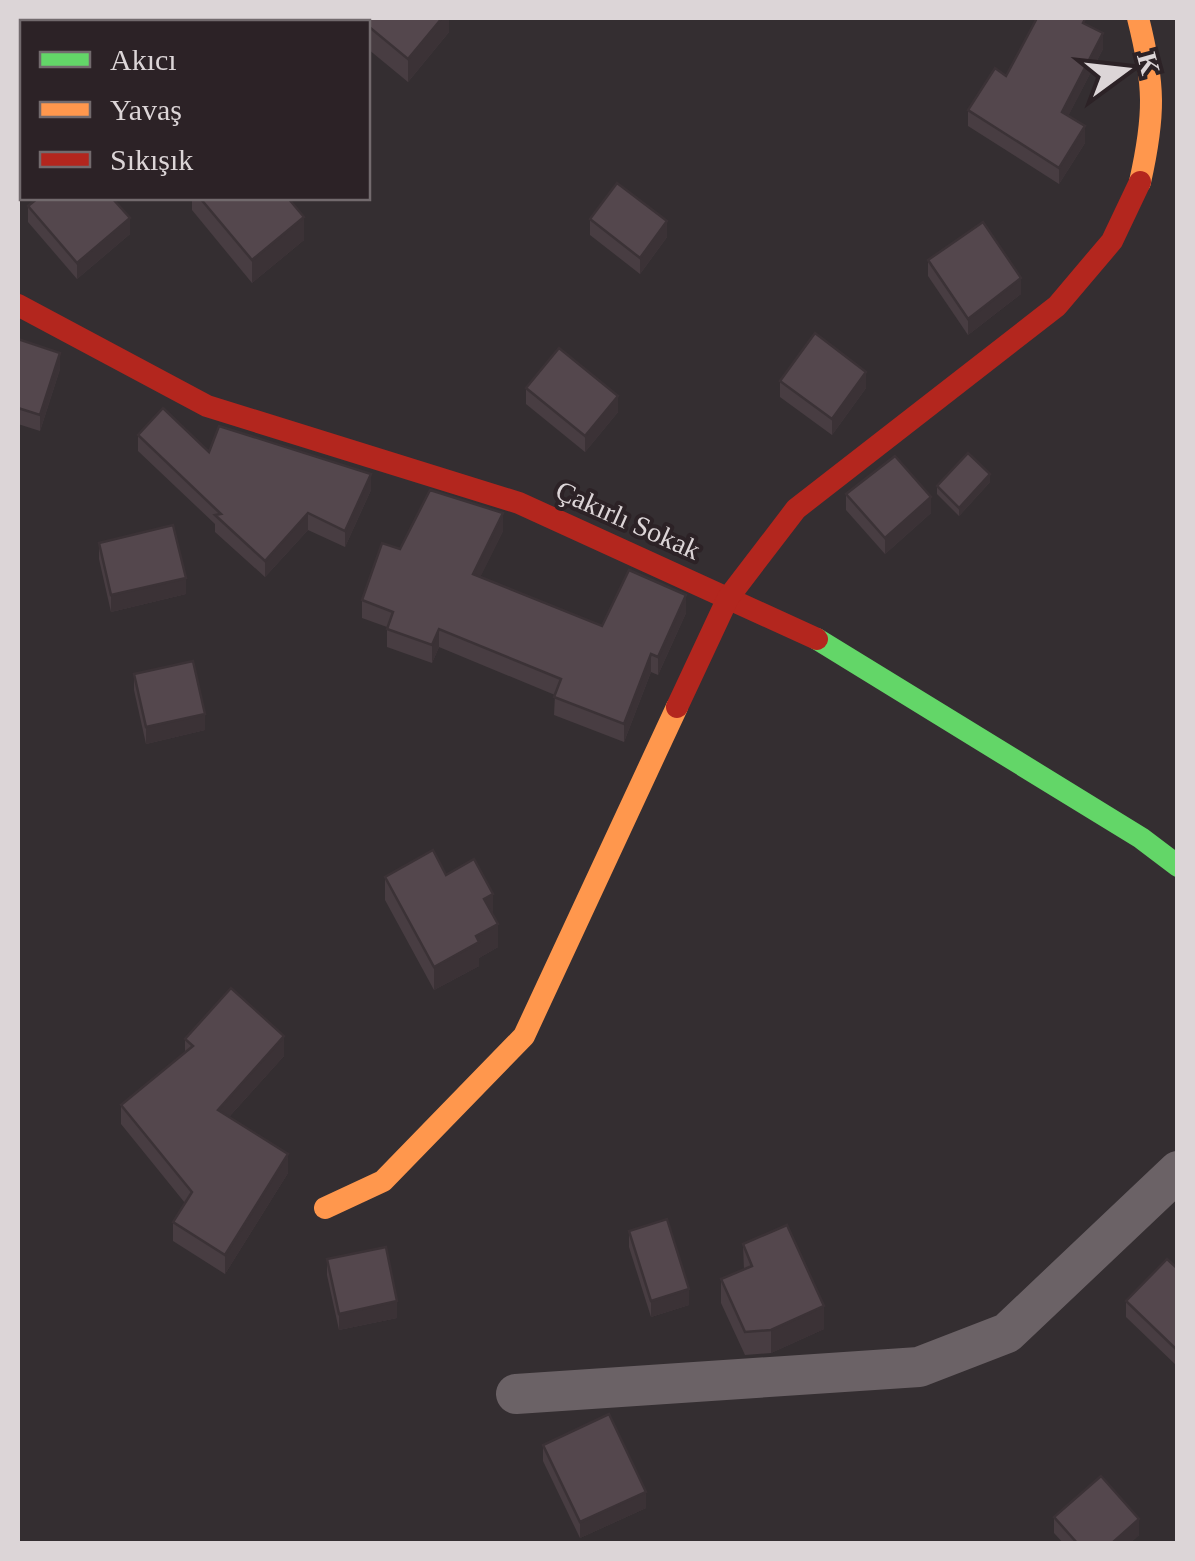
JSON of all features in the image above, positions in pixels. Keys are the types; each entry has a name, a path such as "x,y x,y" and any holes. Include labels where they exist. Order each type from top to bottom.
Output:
{"street":[{"path":"325,1208 383,1182 524,1036 728,598 796,509 1056,306 1112,241 1139,187 1154,123 1150,64 1138,18"},
{"name":"Çakırlı Sokak","path":"18,305 207,406 519,503 816,638 1141,838 1178,866"},
{"path":"516,1394 919,1366 1006,1333 1178,1171"}],"building":[{"path":"357,18 442,18 408,59 370,28 370,20"},
{"path":"1037,18 1083,18 1083,23 1103,33 1062,112 1085,126 1059,168 968,110 995,68 1006,76"},
{"path":"617,183 667,221 640,258 590,219"},
{"path":"36,200 114,200 130,218 77,263 28,206"},
{"path":"202,200 290,200 304,217 252,260"},
{"path":"983,222 1021,278 968,319 928,260"},
{"path":"815,333 866,372 832,419 780,381"},
{"path":"18,339 60,353 40,415 18,408"},
{"path":"559,348 618,396 585,436 526,388"},
{"path":"163,408 209,452 219,426 371,474 345,531 308,513 265,561 138,435"},
{"path":"968,453 990,474 959,508 937,486"},
{"path":"895,456 931,497 885,538 846,494"},
{"path":"430,490 503,513 473,574 602,626 629,570 686,595 658,657 651,654 624,724 554,697 561,679 439,629 432,645 387,629 393,612 362,600 382,543 400,549"},
{"path":"173,525 186,578 111,595 99,543"},
{"path":"193,661 205,714 146,727 134,674"},
{"path":"433,850 446,875 474,859 493,894 484,899 498,924 476,936 479,942 434,967 385,877"},
{"path":"231,988 284,1036 218,1110 288,1154 225,1255 173,1222 192,1192 121,1105 193,1046 185,1039"},
{"path":"667,1219 689,1289 651,1301 629,1231"},
{"path":"787,1225 824,1306 771,1330 745,1332 721,1279 752,1266 743,1244"},
{"path":"386,1247 397,1301 339,1314 327,1259"},
{"path":"1167,1259 1178,1269 1178,1351 1126,1301"},
{"path":"609,1414 646,1492 580,1522 543,1445"},
{"path":"1101,1476 1139,1519 1111,1544 1078,1544 1054,1517"}],"traffic: fast":[{"path":"817,639 1141,838 1178,866"}],"traffic: slow":[{"path":"1138,18 1151,100 1140,182"},
{"path":"325,1208 383,1181 524,1036 677,707"}],"traffic: jam":[{"path":"677,707 728,598 796,509 1057,306 1112,241 1140,182"},
{"path":"18,305 207,406 519,503 817,639"}]}
